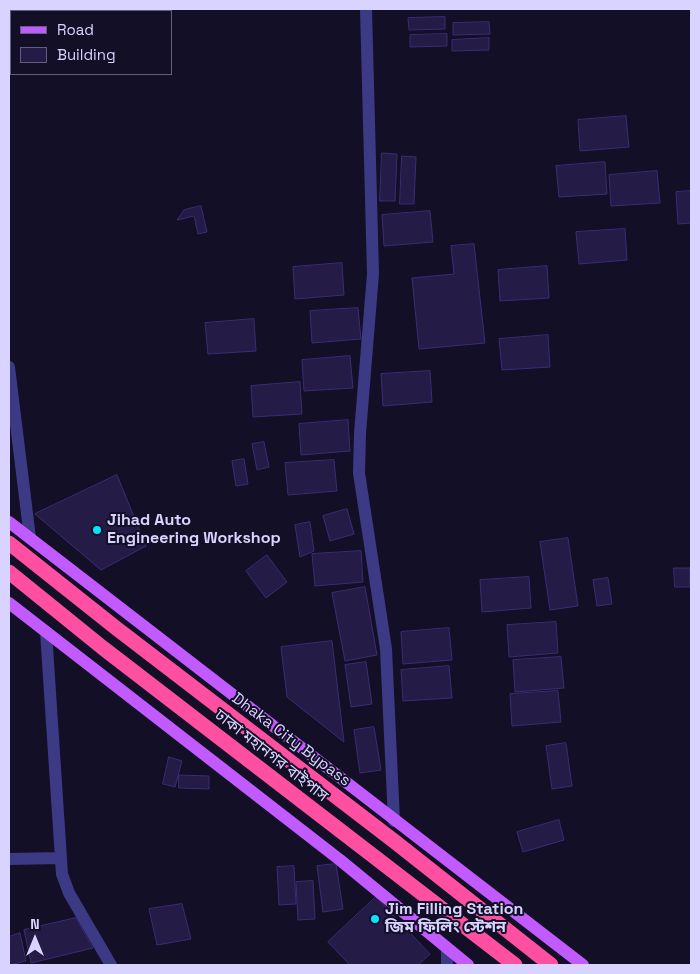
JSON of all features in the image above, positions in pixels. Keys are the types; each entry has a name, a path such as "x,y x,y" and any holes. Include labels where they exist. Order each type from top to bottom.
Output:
{"highway":[{"name":"Dhaka City Bypass","path":"9,543 551,965"},
{"name":"ঢাকা মহানগর বাইপাস","path":"9,572 103,648 515,965"}],"main road":[{"path":"9,522 394,822 583,965"},
{"path":"9,603 340,860 468,965"}],"street":[{"path":"366,9 373,274 360,433 359,473 386,649 394,822"},
{"path":"9,367 30,538"},
{"path":"46,632 62,874 69,893 111,965"},
{"path":"9,859 61,858"},
{"path":"447,948 448,965"}],"building":[{"path":"445,17 445,29 409,30 408,18"},
{"path":"489,22 490,34 453,35 453,23"},
{"path":"447,34 447,46 410,47 410,35"},
{"path":"489,38 489,50 452,51 452,40"},
{"path":"626,116 629,147 580,151 578,120"},
{"path":"382,153 397,154 395,201 380,201"},
{"path":"402,156 416,157 414,204 400,204"},
{"path":"605,162 607,194 559,197 556,166"},
{"path":"657,171 660,203 611,206 609,175"},
{"path":"691,191 691,223 678,224 676,192"},
{"path":"201,206 207,232 198,234 194,216 177,220 184,210"},
{"path":"430,211 433,242 384,246 382,215"},
{"path":"625,229 627,260 579,264 576,232"},
{"path":"474,244 485,343 419,349 412,278 454,274 451,246"},
{"path":"342,263 344,295 295,299 293,267"},
{"path":"547,266 549,298 500,301 498,270"},
{"path":"358,308 361,339 312,343 310,311"},
{"path":"254,319 256,351 208,354 205,323"},
{"path":"548,335 550,367 502,370 499,339"},
{"path":"350,356 353,388 304,391 302,360"},
{"path":"430,371 432,402 383,406 381,374"},
{"path":"300,382 302,414 253,417 251,386"},
{"path":"348,420 350,451 301,455 299,424"},
{"path":"264,442 269,467 257,470 252,444"},
{"path":"244,459 248,484 236,486 232,461"},
{"path":"334,460 337,491 288,495 285,463"},
{"name":"Jihad Auto Engineering Workshop","path":"117,475 146,546 101,570 35,514"},
{"path":"347,509 354,534 330,541 323,516"},
{"path":"310,522 314,551 300,557 295,525"},
{"path":"568,538 578,606 550,610 540,542"},
{"path":"361,551 363,582 315,586 312,554"},
{"path":"267,555 287,582 266,598 246,571"},
{"path":"674,568 690,568 690,587 675,587"},
{"path":"529,577 531,608 482,612 480,580"},
{"path":"608,578 612,604 597,606 593,580"},
{"path":"365,587 377,655 345,661 332,593"},
{"path":"556,622 558,653 509,657 507,625"},
{"path":"449,628 452,660 403,664 401,632"},
{"path":"332,641 344,742 287,697 281,647"},
{"path":"561,657 564,688 515,692 513,660"},
{"path":"366,662 372,704 351,707 345,665"},
{"path":"449,666 452,698 403,701 401,670"},
{"path":"558,691 561,722 512,726 510,694"},
{"path":"374,727 381,770 360,773 354,730"},
{"path":"566,743 572,786 552,789 546,746"},
{"path":"169,757 182,761 175,787 163,784"},
{"path":"179,775 209,776 209,789 179,788"},
{"path":"559,820 564,840 523,852 517,832"},
{"path":"336,864 343,909 323,912 317,866"},
{"path":"294,866 296,904 279,905 277,867"},
{"path":"313,881 315,919 298,920 296,882"},
{"name":"Jim Filling Station জিম ফিলিং স্টেশন","path":"376,897 430,954 418,965 350,965 328,942"},
{"path":"182,904 191,939 157,945 149,909"},
{"path":"76,918 93,948 31,963 24,930"},
{"path":"20,933 26,961 9,965 9,937"}],"place":[{"name":"Jihad Auto Engineering Workshop","path":"97,530"},
{"name":"Jim Filling Station জিম ফিলিং স্টেশন","path":"375,919"}]}
